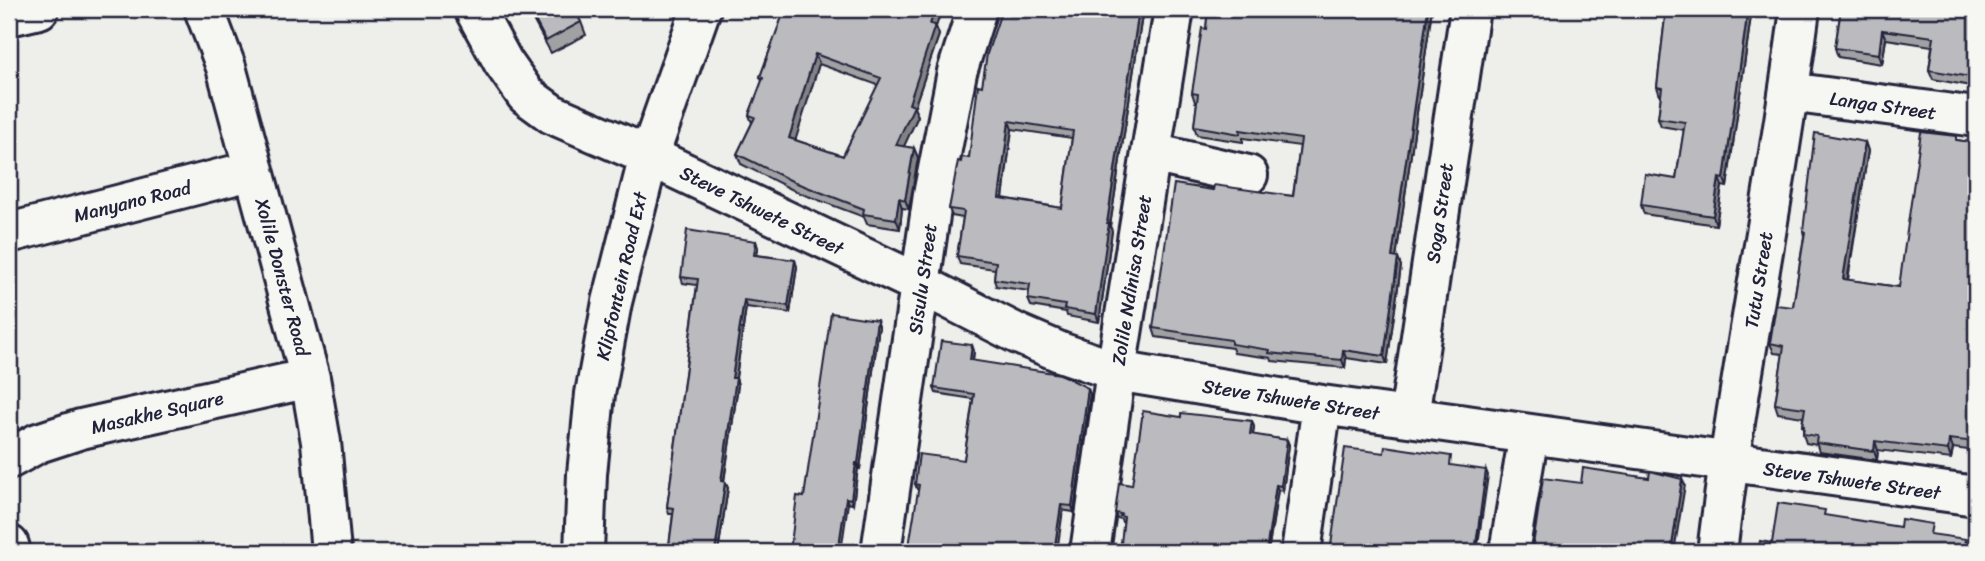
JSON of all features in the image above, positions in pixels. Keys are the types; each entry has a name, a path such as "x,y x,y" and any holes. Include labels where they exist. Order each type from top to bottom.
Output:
{"street":[{"path":"9,16 39,9"},
{"name":"Xolile Donster Road","path":"204,9 226,67 310,377 321,442 331,552"},
{"name":"Steve Tshwete Street","path":"474,9 503,62 526,95 552,114 649,156 775,218 922,285 1018,334 1116,371 1322,405 1976,496"},
{"name":"Klipfontein Road Ext","path":"584,552 587,474 595,394 612,302 649,156 701,9"},
{"name":"Sisulu Street","path":"881,552 933,195 957,72 977,9"},
{"name":"Zolile Ndinisa Street","path":"1090,552 1174,9"},
{"name":"Soga Street","path":"1409,417 1470,9"},
{"name":"Tutu Street","path":"1717,552 1728,463 1789,92 1800,9"},
{"name":"Langa Street","path":"1789,92 1976,117"},
{"path":"1152,153 1248,175"},
{"name":"Manyano Road","path":"9,233 254,170"},
{"name":"Masakhe Square","path":"9,459 38,443 81,429 310,377"},
{"path":"1301,552 1322,405"},
{"path":"1509,552 1529,434"},
{"path":"9,545 11,552"}],"building":[{"path":"529,9 574,9 581,22 546,41"},
{"path":"785,9 935,9 930,24 935,25 909,104 914,106 896,145 914,148 905,200 899,198 896,219 863,214 864,209 794,182 737,154 755,117 749,115 763,78 760,77","holes":["815,54 881,78 843,156 789,138"]},
{"path":"1002,9 1139,9 1096,314 1064,309 1065,305 1028,299 1030,284 994,279 996,262 957,256 964,211 949,209 958,161 961,162 962,157 969,158 978,85 982,86 987,54","holes":["1009,121 1073,131 1062,208 999,198"]},
{"path":"1208,9 1428,9 1392,257 1398,258 1384,356 1343,350 1342,360 1269,353 1270,350 1231,344 1231,340 1153,328 1174,184 1213,190 1214,185 1293,196 1301,139 1240,130 1240,134 1194,126 1198,94 1192,93 1202,28 1206,29"},
{"path":"1666,9 1748,9 1724,179 1719,178 1713,216 1641,205 1645,174 1676,179 1685,122 1658,118 1662,88 1657,87"},
{"path":"1841,9 1976,9 1976,78 1929,70 1934,37 1882,30 1879,54 1835,48"},
{"path":"1921,132 1956,136 1956,140 1976,143 1976,442 1949,439 1948,450 1875,441 1874,451 1816,443 1817,436 1803,434 1805,408 1775,404 1784,346 1770,343 1776,305 1793,307 1805,232 1815,133 1865,142 1843,279 1899,287"},
{"path":"687,230 756,241 754,255 795,260 788,306 744,300 732,378 736,378 721,481 725,482 715,552 673,552 674,547 669,546 674,508 667,507 698,279 681,277"},
{"path":"831,313 877,320 858,463 851,499 846,498 838,552 790,552 797,496 804,497"},
{"path":"941,341 972,345 970,360 1060,374 1088,388 1072,506 1061,505 1054,552 908,552 919,485 915,484 919,454 964,460 974,394 934,388"},
{"path":"1143,411 1181,417 1181,413 1252,421 1250,434 1287,440 1281,486 1276,485 1266,552 1120,552 1124,517 1115,513 1119,483 1132,485"},
{"path":"1385,446 1451,456 1450,465 1486,470 1475,552 1330,552 1345,448 1384,453"},
{"path":"1583,468 1649,478 1650,471 1682,479 1671,552 1532,552 1543,478 1581,483"},
{"path":"1778,503 1825,510 1824,515 1900,527 1901,519 1932,524 1930,534 1966,539 1964,552 1758,552 1760,541 1772,543"}]}
